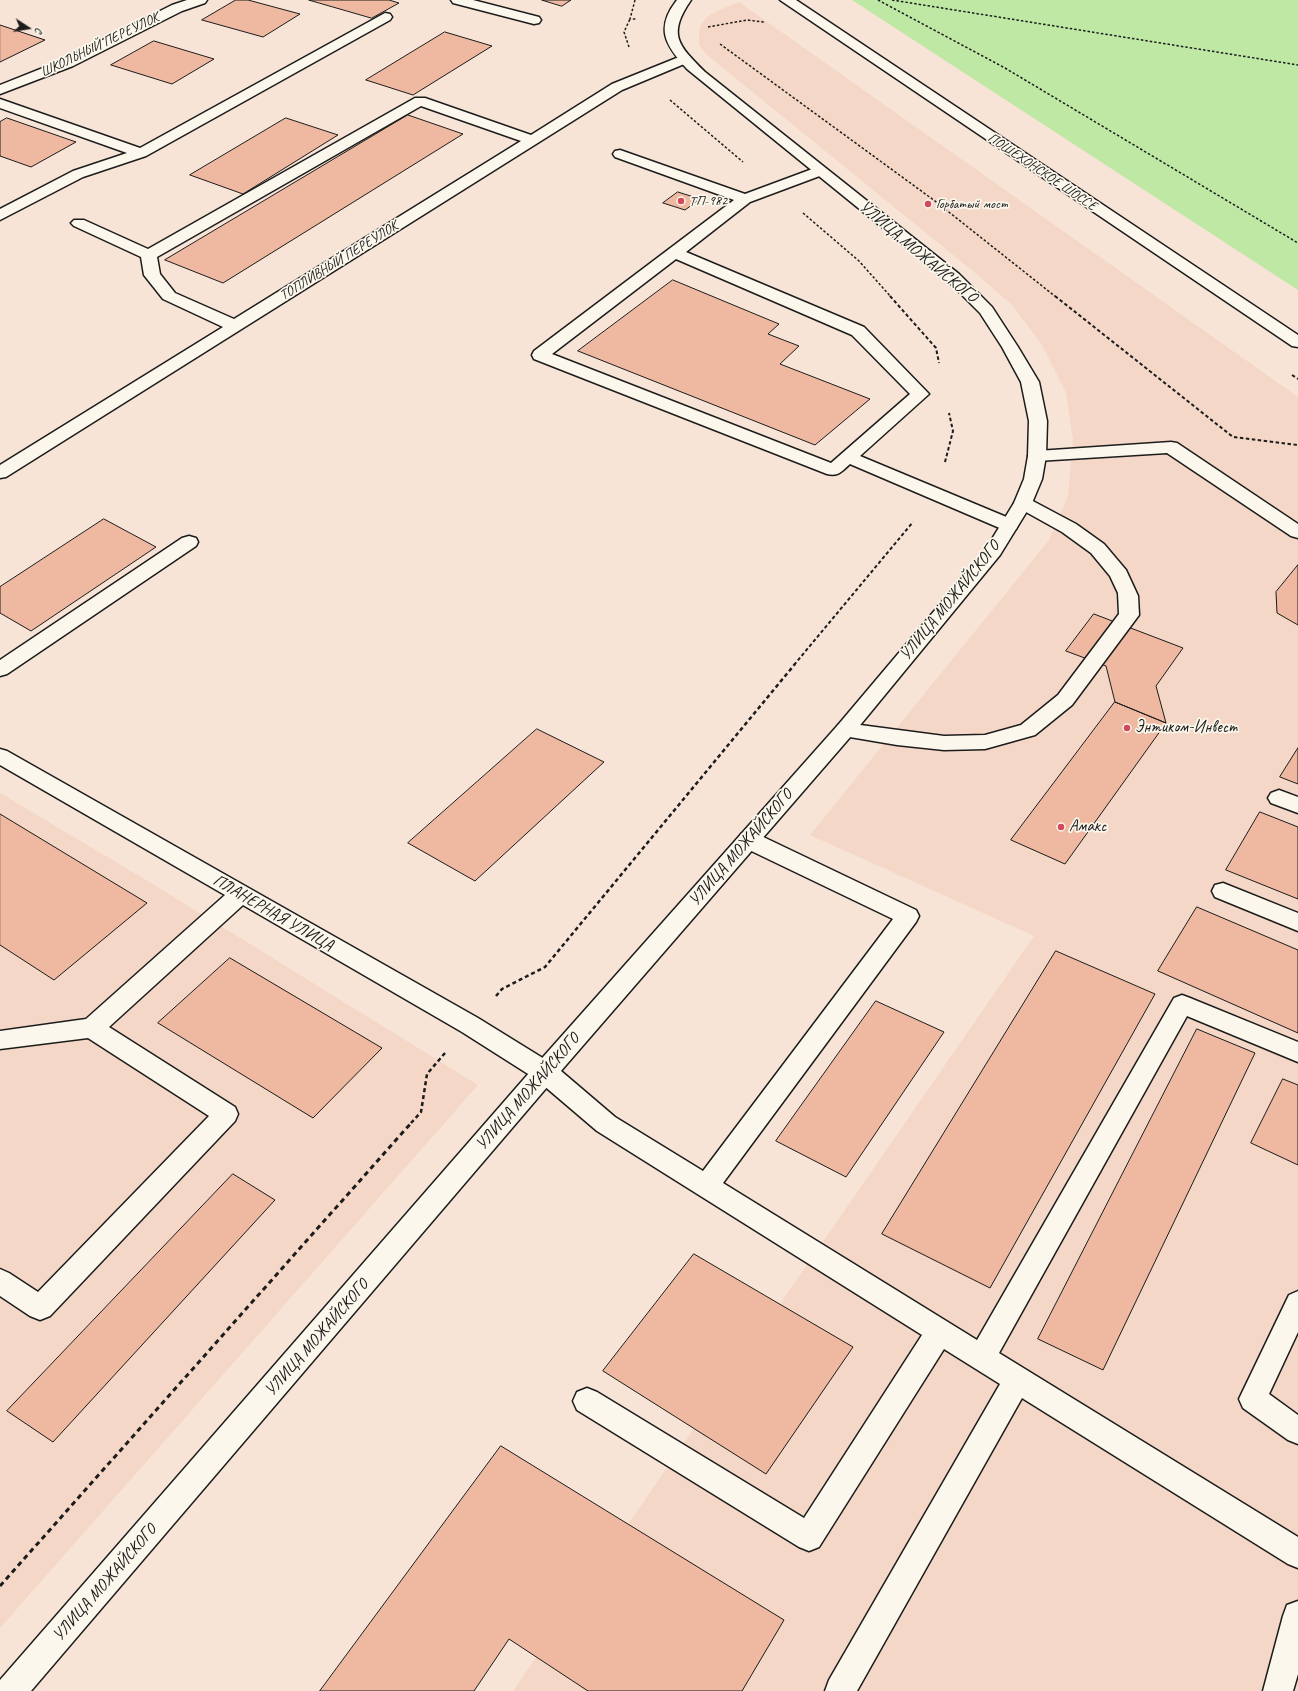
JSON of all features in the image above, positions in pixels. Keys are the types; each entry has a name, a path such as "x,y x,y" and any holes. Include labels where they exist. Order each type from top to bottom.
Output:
{"main road":[{"name":"ШКОЛЬНЫЙ ПЕРЕУЛОК","path":"0,90 68,63 177,8 200,0"},
{"path":"458,0 534,20"},
{"name":"УЛИЦА МОЖАЙСКОГО","path":"11,1691 545,1072 845,730 991,555 1023,503 1033,479 1037,456 1038,421 1030,382 986,310 954,277 700,75 684,59 672,42 670,22 677,7 684,0"},
{"name":"ПОШЕХОНСКОЕ ШОССЕ","path":"787,0 1298,342"},
{"path":"0,215 78,174 141,153 385,17"},
{"name":"ТОПЛИВНЫЙ ПЕРЕУЛОК","path":"0,473 617,87 684,59"},
{"path":"149,255 420,101 532,140"},
{"path":"0,103 141,153"},
{"path":"620,154 745,199"},
{"path":"675,253 858,331 920,394 833,470 540,355 745,199 820,171"},
{"path":"79,223 149,255"},
{"path":"149,255 152,276 169,296 235,326"},
{"path":"1037,456 1171,447 1298,532"},
{"path":"848,457 1009,525"},
{"path":"845,730 944,743 985,742 1028,730 1065,700 1130,615 1128,592 1116,568 1087,540 1053,518 1023,503"},
{"path":"0,669 189,542"},
{"name":"ПЛАНЕРНАЯ УЛИЦА","path":"0,756 470,1025 545,1072 606,1124 1298,1554"},
{"path":"706,1186 908,916 749,840"},
{"path":"1223,891 1298,922"},
{"path":"0,1040 92,1028 241,894"},
{"path":"982,1357 1182,1004 1298,1052"},
{"path":"0,1281 40,1308 226,1114 92,1028"},
{"path":"1298,1303 1253,1399 1298,1431"},
{"path":"587,1401 808,1537 940,1331"},
{"path":"840,1691 1018,1380"},
{"path":"1278,1691 1298,1616"}],"path":[{"path":"878,0 1005,68 1298,243"},
{"path":"892,0 1298,65"},
{"path":"630,18 624,32 633,62 662,93 859,262 936,348 940,370"},
{"path":"707,32 709,27"},
{"path":"715,41 935,201 1234,437 1298,445"},
{"path":"0,1586 421,1112 427,1074 502,989 545,967 936,494 953,431 948,408"}],"shaded area":[{"path":"739,2 1298,397 1298,1691 513,1691 1034,936 810,835 1049,540 1068,496 1073,440 1066,393 1042,345 1013,306 974,272 707,55 699,45 700,26 707,17"},
{"path":"0,793 156,886 478,1085 0,1628"}],"green space":[{"path":"852,0 1298,0 1298,290"}],"building":[{"path":"236,0 248,0 300,14 263,37 202,20"},
{"path":"309,0 389,0 399,3 372,18"},
{"path":"542,0 571,0 562,6"},
{"path":"0,25 45,40 0,62"},
{"path":"445,32 492,46 413,95 366,80"},
{"path":"154,41 214,59 172,84 111,65"},
{"path":"408,115 463,134 223,283 165,260"},
{"path":"7,118 76,142 31,167 0,156 0,122"},
{"path":"286,118 338,135 243,194 190,175"},
{"name":"ТП-982","path":"678,192 700,199 685,210 663,203"},
{"path":"673,280 779,324 768,334 799,346 780,364 870,399 815,445 578,351"},
{"path":"104,519 156,547 31,631 0,613 0,587"},
{"path":"1298,565 1298,625 1277,613 1276,592"},
{"path":"1094,614 1183,648 1156,686 1166,723 1115,702 1106,666 1066,651"},
{"path":"1115,702 1166,723 1065,864 1011,840"},
{"path":"537,729 604,762 475,881 408,843"},
{"path":"1298,748 1298,784 1280,777"},
{"path":"1260,812 1298,827 1298,899 1226,870"},
{"path":"0,814 147,903 54,980 0,945"},
{"path":"1197,907 1298,950 1298,1033 1158,971"},
{"path":"1056,951 1155,994 990,1288 882,1234"},
{"path":"230,958 382,1048 313,1118 158,1023"},
{"path":"876,1001 944,1032 846,1177 776,1141"},
{"path":"1197,1029 1255,1053 1103,1370 1038,1339"},
{"path":"1283,1079 1298,1085 1298,1165 1251,1143"},
{"path":"233,1174 275,1200 53,1442 7,1411"},
{"path":"694,1254 853,1347 766,1474 603,1371"},
{"path":"501,1446 784,1620 742,1691 588,1691 509,1639 474,1691 320,1691"}],"place":[{"name":"ТП-982","path":"681,201"},
{"name":"Горбатый мост","path":"928,204"},
{"name":"Энтиком-Инвест","path":"1127,728"},
{"name":"Амакс","path":"1061,827"}]}
